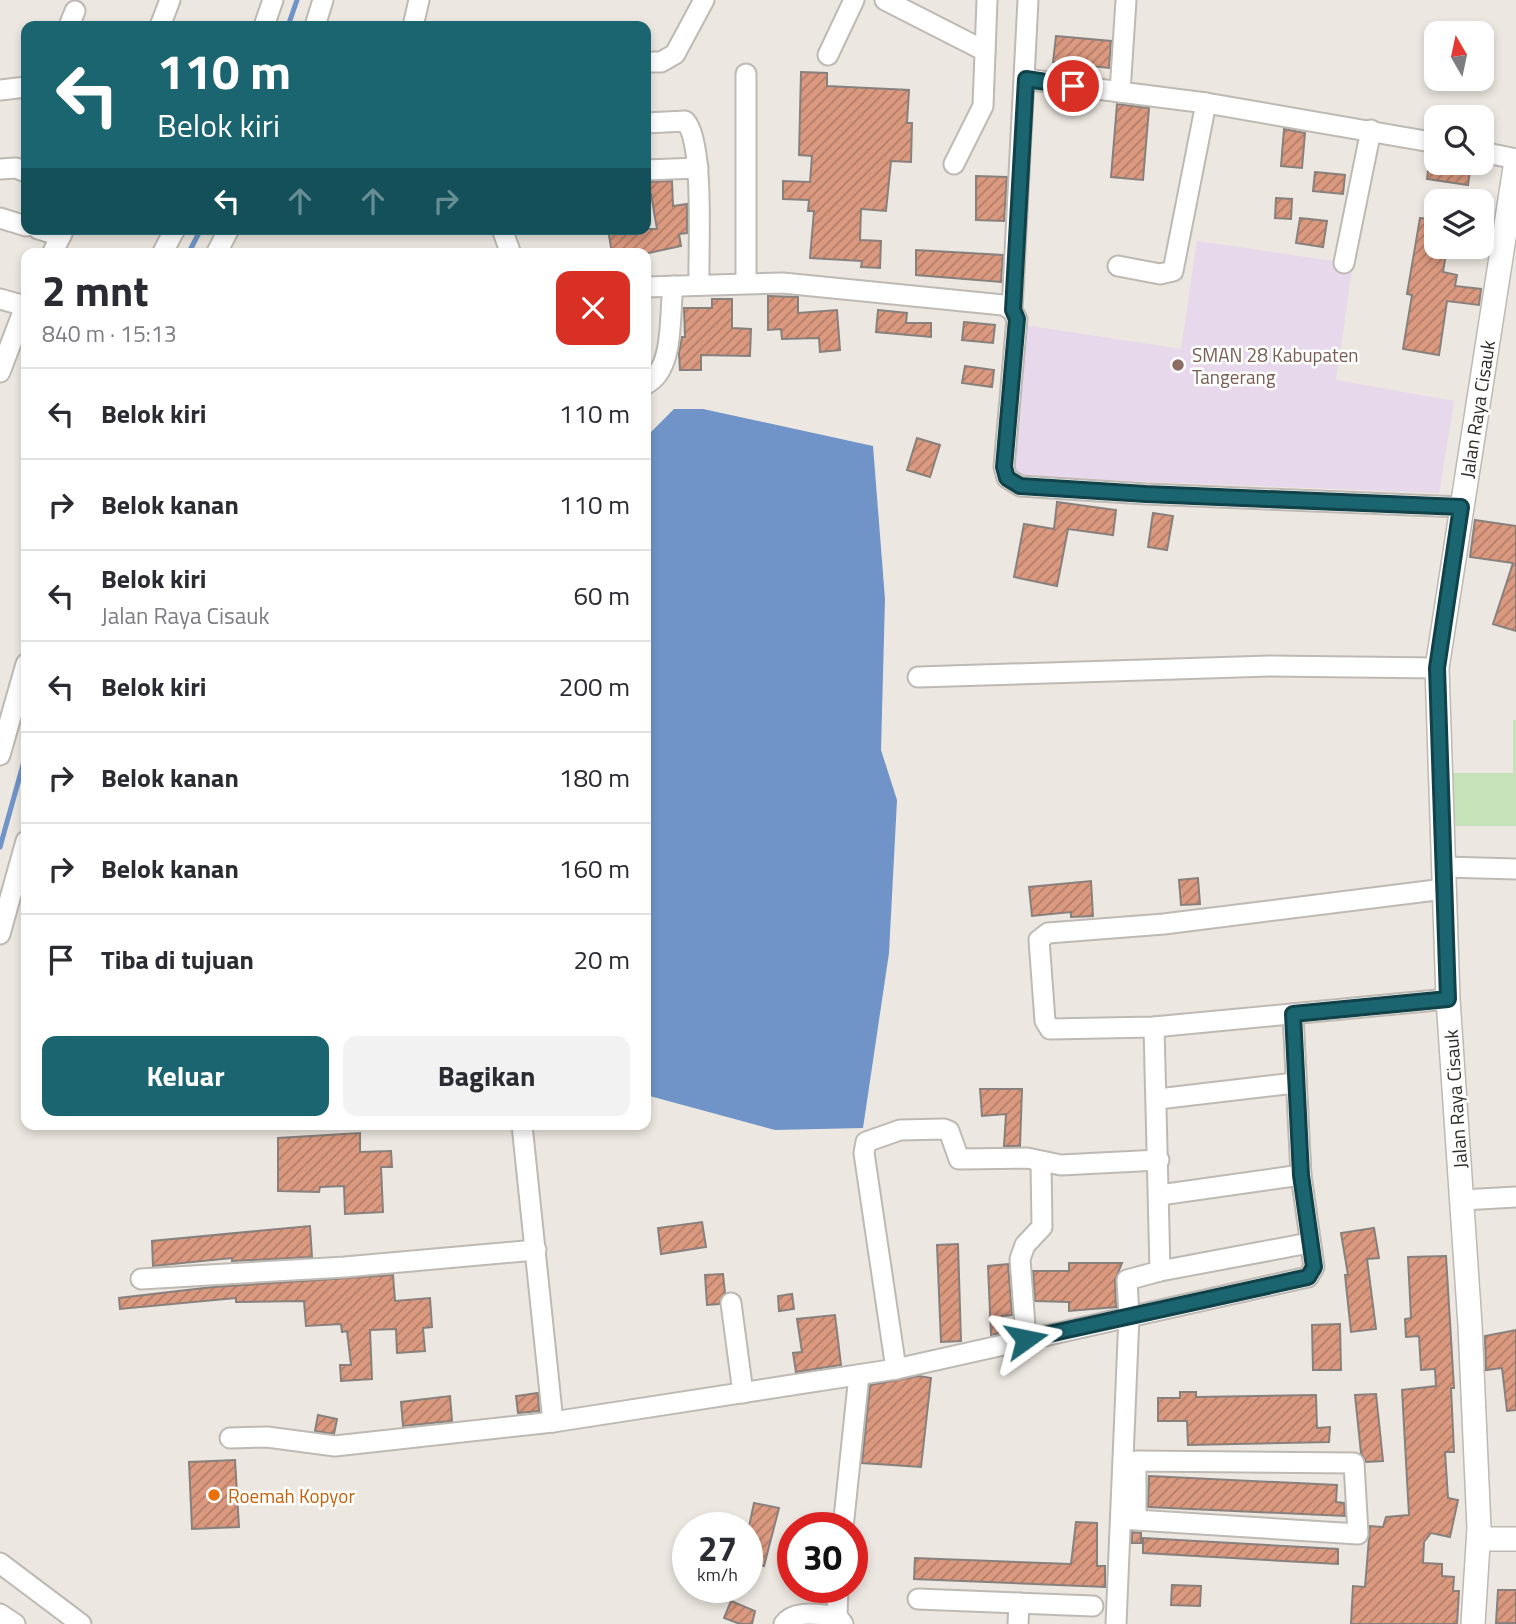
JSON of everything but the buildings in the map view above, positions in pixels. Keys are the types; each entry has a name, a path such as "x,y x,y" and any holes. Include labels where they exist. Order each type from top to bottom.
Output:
{"main road":[{"name":"Jalan Raya Cisauk","path":"1473,1624 1479,1539 1462,1200 1448,999 1437,668 1516,160"},
{"path":"1479,1539 1516,1539"}],"street":[{"path":"162,21 170,0"},
{"path":"266,21 273,0"},
{"path":"317,21 323,0"},
{"path":"414,21 419,0"},
{"path":"653,62 676,54 704,0"},
{"path":"828,54 854,0"},
{"path":"886,0 985,51"},
{"path":"954,164 983,106 987,0"},
{"path":"1028,0 1013,310 1017,319 1004,467 1007,478 1020,486 1461,507"},
{"path":"1120,92 1126,0"},
{"path":"746,74 746,283"},
{"path":"1026,79 1206,103 1424,140"},
{"path":"0,90 21,88"},
{"path":"1118,266 1160,274 1173,271 1206,103"},
{"path":"651,123 685,121 691,129 698,168 699,284"},
{"path":"1344,263 1371,130"},
{"path":"1494,155 1516,160"},
{"path":"651,170 698,168"},
{"path":"0,169 21,170"},
{"path":"0,218 21,224"},
{"path":"651,287 746,283 839,287 1003,306 1013,310"},
{"path":"651,381 664,365 673,286"},
{"path":"0,299 21,304"},
{"path":"0,372 21,318"},
{"path":"918,677 1270,666 1437,668"},
{"path":"0,755 21,682"},
{"path":"0,934 21,859"},
{"path":"1448,999 1154,1027 1050,1029 1045,1021 1039,940 1042,935 1164,924 1444,878 1516,869"},
{"path":"230,1437 267,1437 335,1446 552,1422 896,1369 1308,1277 1314,1267 1301,1175 1293,1014"},
{"path":"1154,1027 1158,1099 1160,1271"},
{"path":"1158,1099 1295,1083"},
{"path":"896,1369 864,1153 866,1142 900,1130 944,1129 949,1131 959,1159 1027,1158 1061,1165 1159,1160"},
{"path":"523,1130 552,1422"},
{"path":"1026,1339 1020,1259 1025,1245 1042,1227 1041,1163"},
{"path":"1160,1195 1301,1175"},
{"path":"1462,1200 1516,1197"},
{"path":"1129,1519 1127,1280 1160,1271 1309,1243"},
{"path":"141,1279 345,1267 536,1250"},
{"path":"731,1303 743,1393"},
{"path":"845,1512 859,1375"},
{"path":"1116,1624 1136,1461 1354,1463 1358,1534 1129,1519"},
{"path":"0,1563 81,1624"},
{"path":"918,1599 1093,1606"},
{"path":"1018,1624 1019,1603"},
{"path":"784,1624 789,1617 796,1614 840,1620"},
{"path":"0,1615 15,1624"}],"shaded area":[{"name":"SMAN 28 Kabupaten Tangerang","path":"1197,241 1353,264 1336,380 1454,401 1439,493 1022,477 1005,466 1024,325 1181,349"}],"green space":[{"path":"1513,720 1516,720 1516,826 1451,826 1451,773 1513,773"}],"water":[{"path":"674,409 703,409 873,446 885,599 881,750 897,800 889,953 863,1128 775,1130 651,1096 651,432"}],"waterway":[{"path":"290,21 297,0"},
{"path":"191,248 198,235"},
{"path":"0,847 21,772"}],"place":[{"name":"SMAN 28 Kabupaten Tangerang","path":"1178,365"},
{"name":"Roemah Kopyor","path":"214,1495"}],"route":[{"path":"1026,1339 1308,1277 1314,1267 1301,1175 1293,1014 1448,999 1445,867 1437,737 1437,668 1461,507 1020,486 1007,478 1004,467 1017,319 1013,310 1026,79 1073,86"}]}
